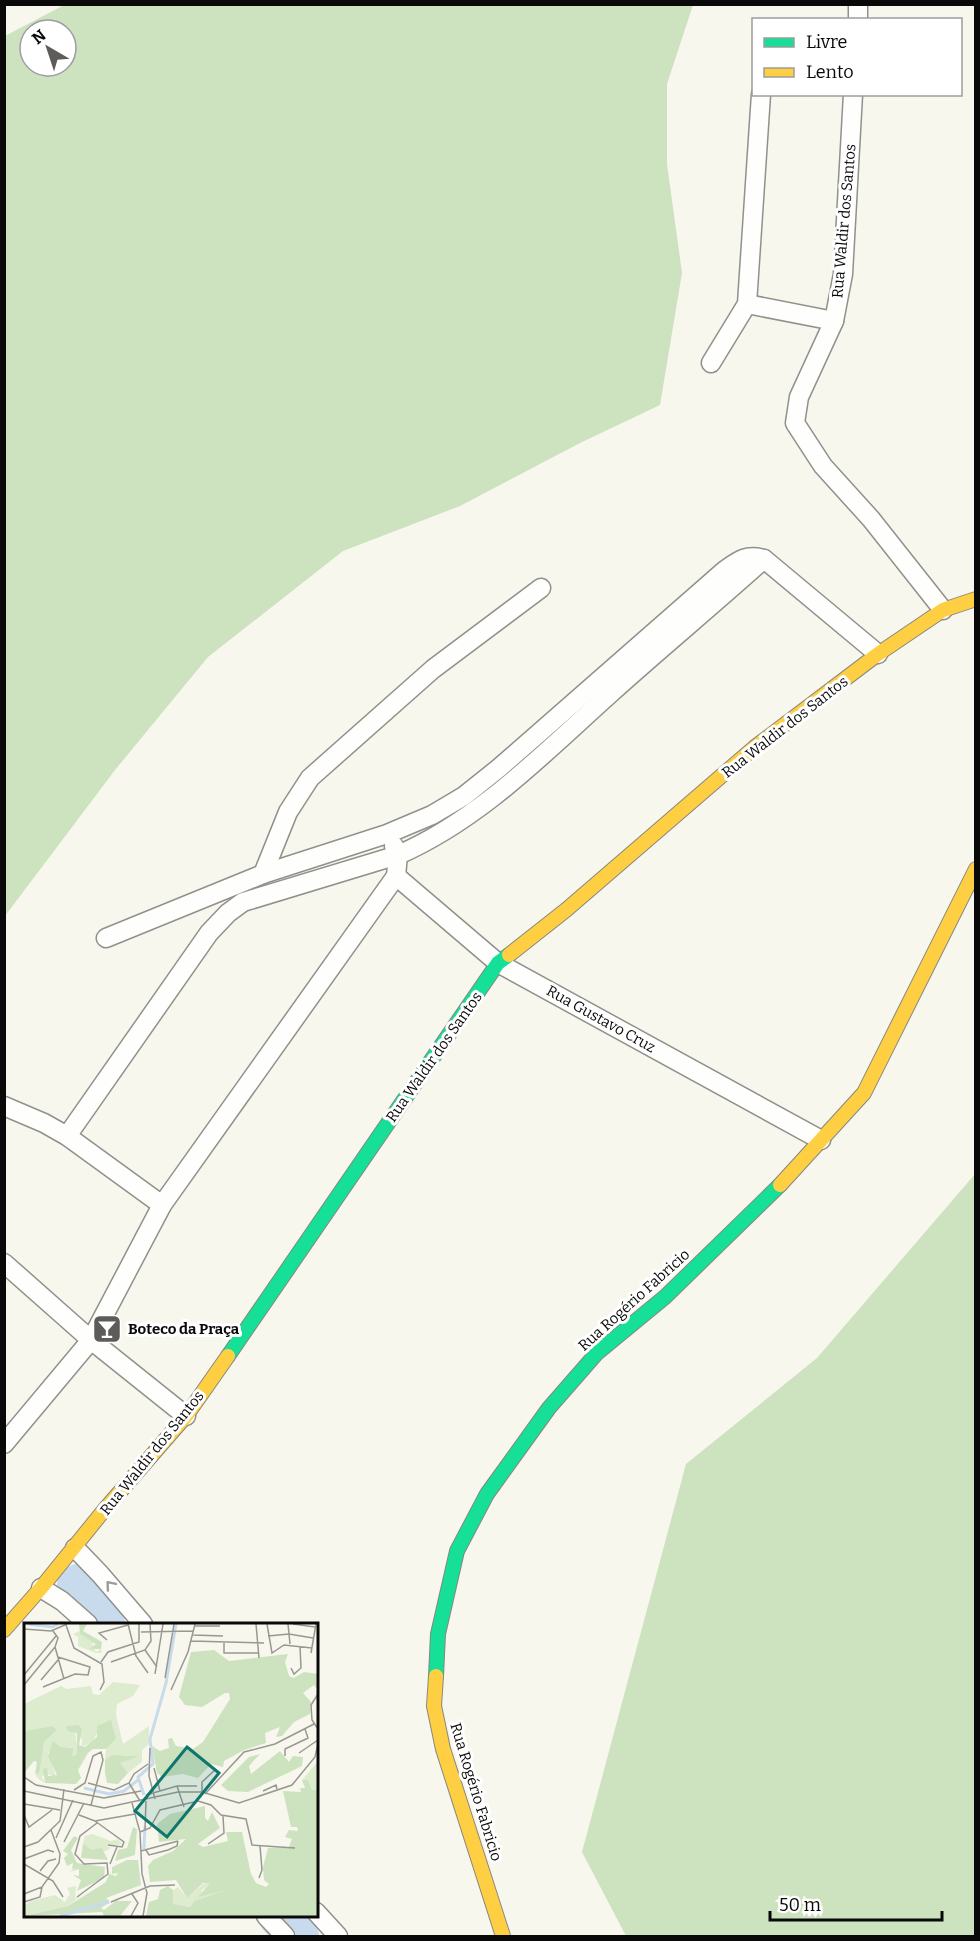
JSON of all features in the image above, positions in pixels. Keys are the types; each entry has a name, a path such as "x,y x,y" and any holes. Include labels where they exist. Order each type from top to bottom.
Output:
{"street":[{"path":"711,363 747,304 760,96"},
{"name":"Rua Waldir dos Santos","path":"853,96 843,274 834,321 799,397 795,423 823,466 871,519 943,610"},
{"path":"747,304 834,321"},
{"path":"67,1136 209,933 228,913 243,902 398,855 423,844 453,825 502,790 758,558"},
{"path":"106,938 263,874 387,834 432,815 464,796 736,562 758,558 878,654"},
{"path":"263,874 288,812 310,778 433,669 541,588"},
{"name":"Rua Waldir dos Santos","path":"4,1630 186,1416 498,963 566,910 755,747 878,654 943,610 975,599"},
{"path":"4,1444 91,1340 162,1205 396,876 398,855 387,834"},
{"name":"Rua Rogério Fabricio","path":"503,1936 443,1749 435,1706 438,1634 457,1551 488,1494 549,1408 597,1353 665,1297 783,1182 864,1093 975,869"},
{"name":"Rua Gustavo Cruz","path":"396,876 498,963 821,1140"},
{"path":"4,1106 44,1123 67,1136 162,1205"},
{"path":"6,1268 186,1416"},
{"path":"75,1548 142,1623"},
{"path":"41,1588 62,1601 87,1623"},
{"path":"318,1914 338,1936"},
{"path":"267,1917 285,1936"}],"green space":[{"path":"66,4 693,5 667,84 667,164 682,273 660,405 580,443 460,506 343,551 208,657 115,770 5,916 5,36 18,29 18,78 78,78 78,18 39,18"},
{"path":"975,1174 975,1936 626,1936 582,1852 686,1464 817,1358"}],"waterway":[{"path":"78,1585 103,1623"},
{"path":"280,1917 298,1936"}],"traffic: fast":[{"path":"228,1356 498,963 509,955"},
{"path":"436,1676 438,1634 457,1551 487,1494 549,1408 597,1353 665,1297 780,1185"}],"traffic: slow":[{"path":"509,955 566,910 755,747 878,654 943,610 976,599"},
{"path":"780,1185 864,1093 976,869"},
{"path":"4,1630 186,1416 228,1356"},
{"path":"436,1676 434,1706 443,1749 503,1936"}],"place":[{"name":"Boteco da Praça","path":"107,1329"}]}
